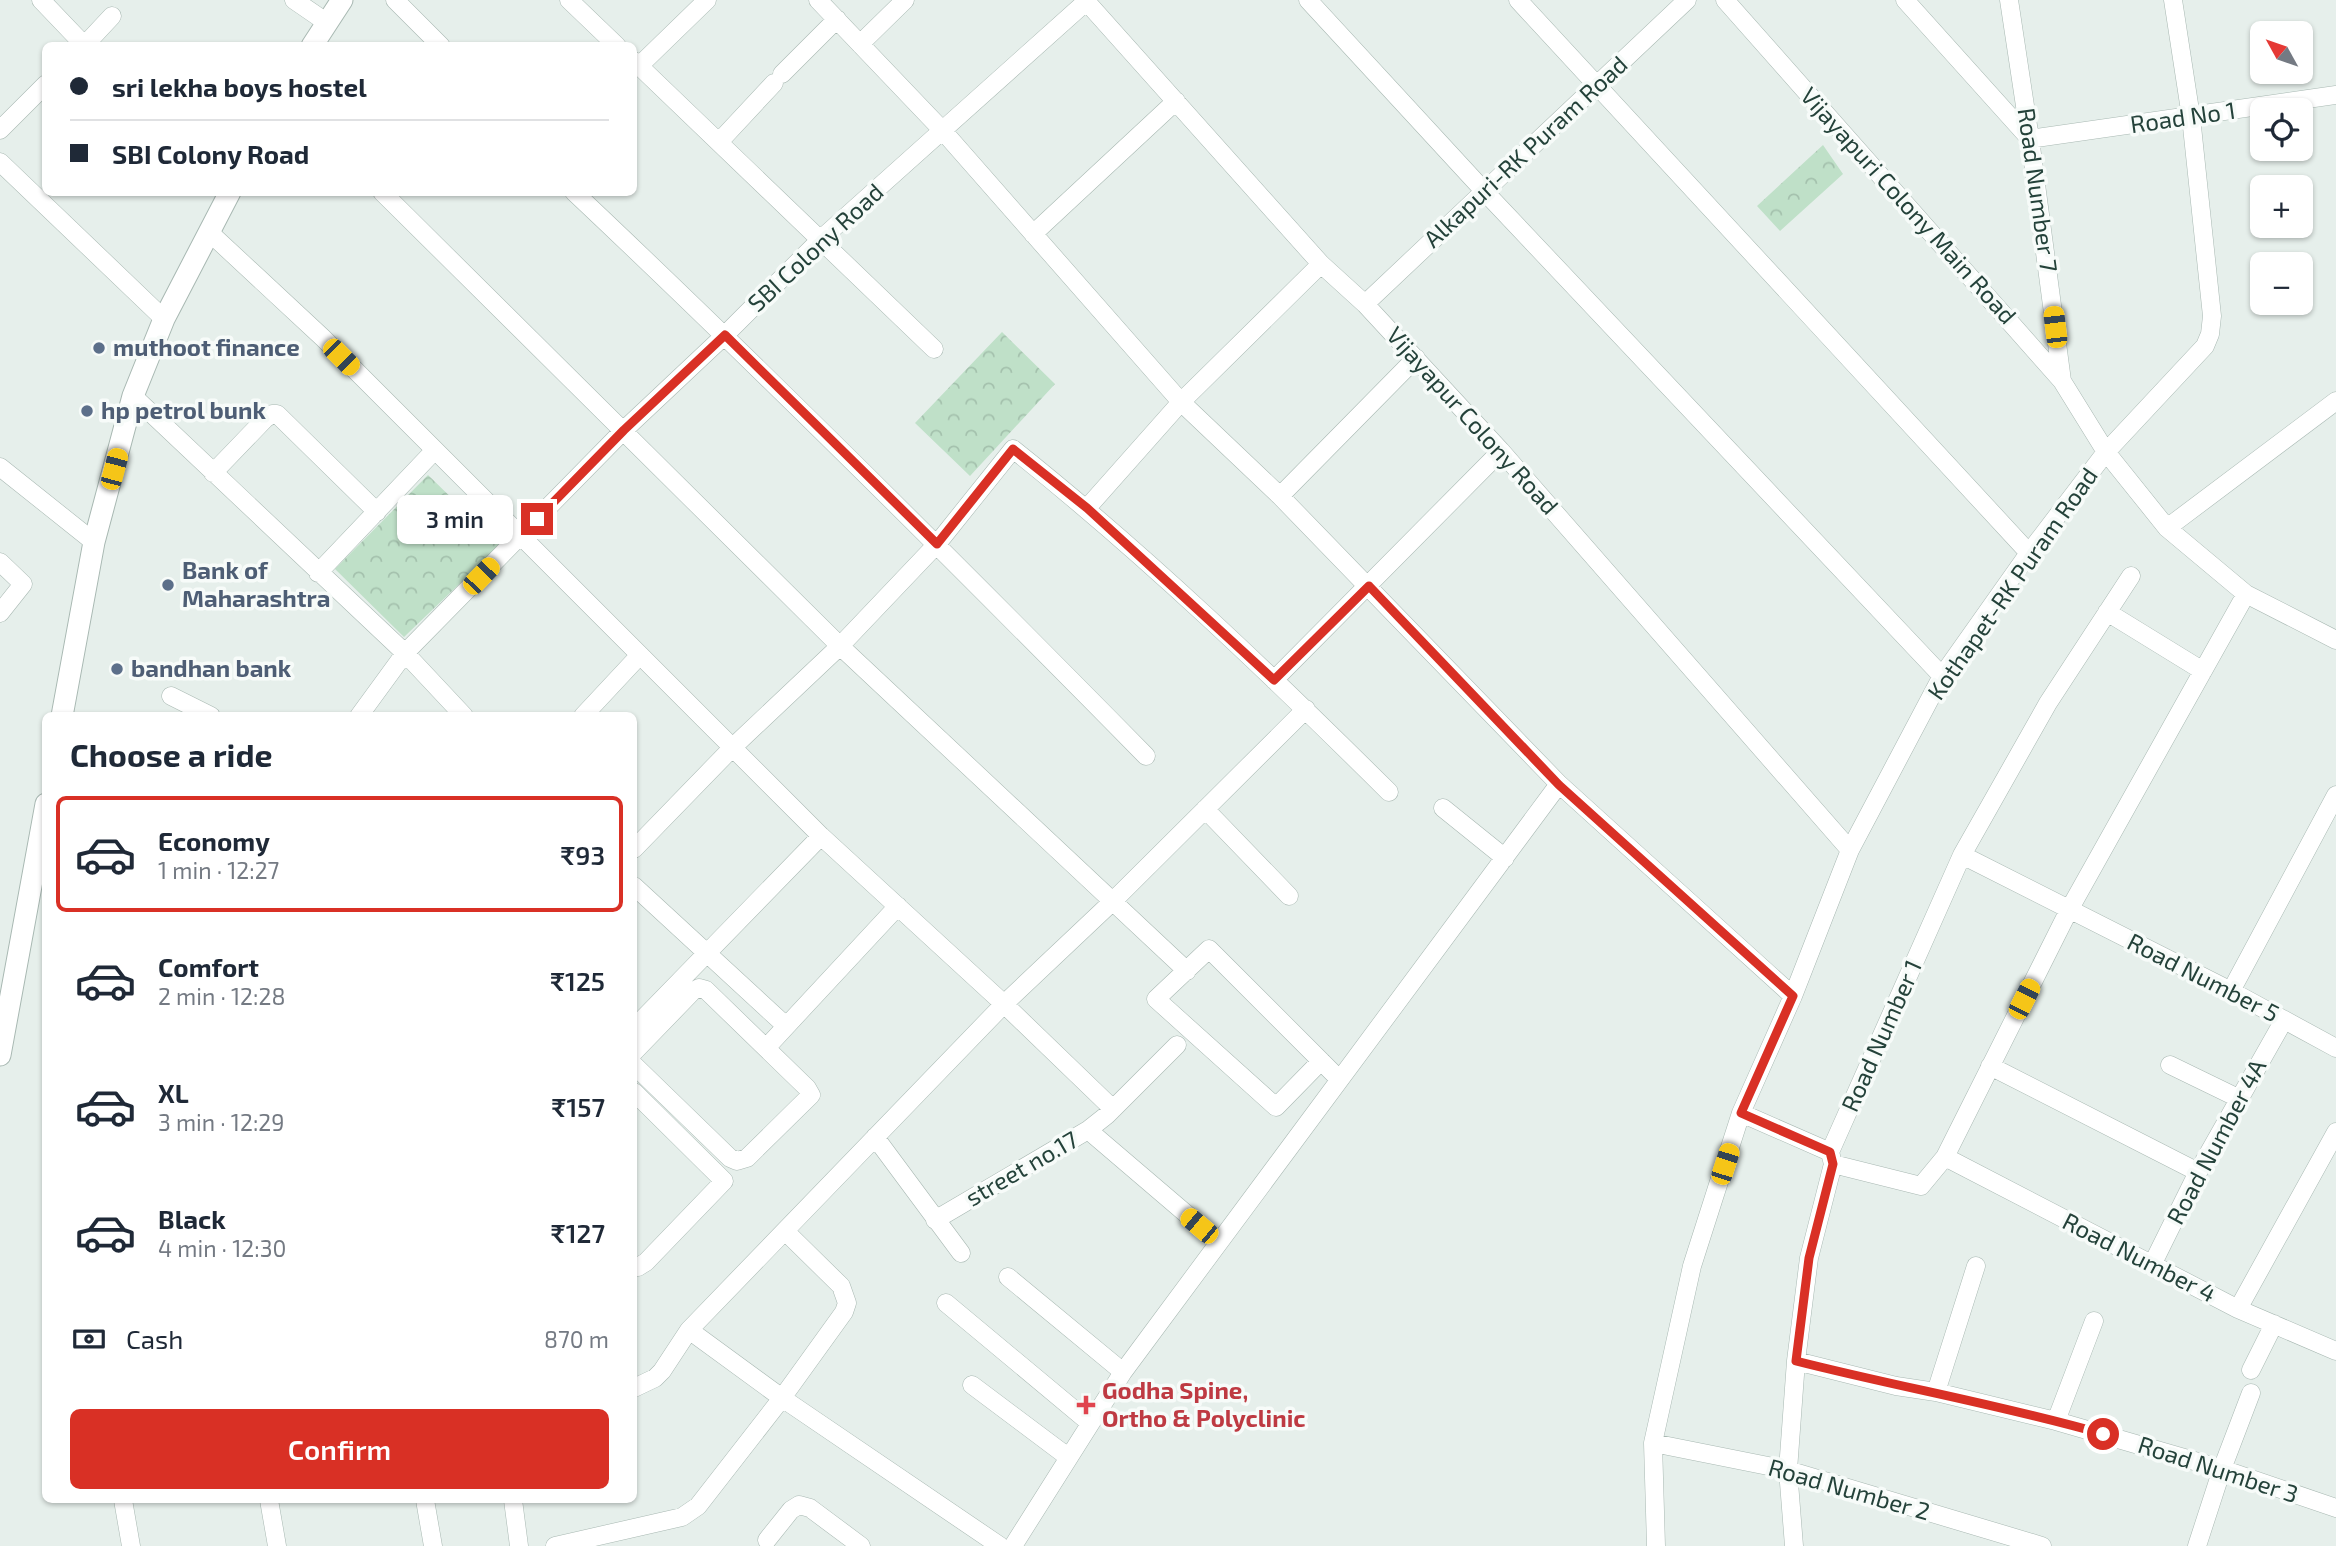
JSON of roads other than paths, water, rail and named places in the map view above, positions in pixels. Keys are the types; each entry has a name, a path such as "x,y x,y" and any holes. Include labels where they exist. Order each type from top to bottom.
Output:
{"street":[{"path":"41,0 81,42"},
{"path":"293,0 326,22"},
{"path":"314,42 342,0"},
{"path":"395,0 437,42"},
{"path":"569,0 613,42"},
{"path":"637,62 707,0"},
{"path":"818,0 943,131 1181,402 1280,495 1559,785 1793,996"},
{"path":"860,44 905,0"},
{"name":"Vijayapur Colony Road","path":"1087,0 1321,264 1365,304 1501,451 1850,850"},
{"name":"SBI Colony Road","path":"362,712 405,653 624,430 821,239 1087,0"},
{"path":"1308,0 1485,192 1942,676"},
{"path":"1518,0 2029,553"},
{"name":"Alkapuri-RK Puram Road","path":"1365,304 1687,0"},
{"name":"Vijayapuri Colony Main Road","path":"1725,0 2062,381 2106,452 2167,528 2246,594 2336,640"},
{"path":"1905,0 2030,139"},
{"name":"Road Number 7","path":"2009,0 2062,381"},
{"name":"Kothapet-RK Puram Road","path":"1656,1546 1653,1443 1692,1266 1741,1113 1793,996 1850,850 1942,676 2029,553 2106,452 2197,356 2210,334 2212,316 2191,117 2173,0"},
{"path":"87,42 112,16"},
{"path":"719,142 837,19"},
{"path":"637,64 934,349"},
{"path":"0,130 42,88"},
{"name":"Road No 1","path":"2030,139 2336,95"},
{"path":"1033,234 1176,101"},
{"path":"0,162 164,319"},
{"path":"63,712 94,542 134,396 164,319 228,196"},
{"path":"386,196 840,646 1187,971"},
{"path":"578,196 725,335 937,544 1146,756"},
{"path":"209,232 323,338 434,452 821,836 1004,1004 1110,1112"},
{"path":"1087,508 1181,402 1321,264"},
{"path":"1280,495 1416,358"},
{"path":"134,396 405,653 460,712"},
{"path":"2167,528 2336,401"},
{"path":"213,473 265,419 277,414 377,512"},
{"path":"637,846 733,747 840,646 937,544 1013,449 1087,508 1306,709 1389,792"},
{"path":"1274,680 1501,451"},
{"path":"318,573 434,452"},
{"path":"0,467 94,542"},
{"path":"0,562 23,584 0,613"},
{"name":"Road Number 1","path":"1794,1546 1788,1470 1796,1361 1809,1258 1832,1158 1962,855 2048,703 2131,576"},
{"path":"1741,1113 1832,1158 1921,1186 1945,1157 2069,910 2246,594"},
{"path":"2107,612 2203,671"},
{"path":"587,712 639,656"},
{"path":"171,696 203,712"},
{"path":"637,1387 655,1378 662,1371 689,1330 1004,1004 1112,902 1306,709"},
{"path":"1013,1546 1123,1372 1559,785"},
{"path":"2231,991 2336,794"},
{"path":"1443,808 1505,858"},
{"path":"1205,809 1289,896"},
{"path":"0,1055 42,826"},
{"path":"637,1025 821,836"},
{"name":"Road Number 5","path":"1962,855 2231,991 2336,1048"},
{"path":"637,889 786,1027"},
{"path":"766,1048 898,906"},
{"path":"1321,1061 1276,1107 1156,999 1209,949 1321,1061 1339,1079"},
{"path":"712,996 731,975"},
{"path":"637,1049 699,988 706,990 807,1088 811,1095 747,1158 737,1161 730,1158 637,1068"},
{"name":"Road Number 4A","path":"2152,1265 2198,1172 2284,1020"},
{"name":"street no.17","path":"935,1220 1088,1130 1110,1112 1177,1045"},
{"path":"2170,1065 2239,1099"},
{"path":"1990,1066 2198,1172"},
{"path":"1302,1080 1324,1099"},
{"path":"637,1095 724,1181 646,1262 637,1266"},
{"path":"1088,1130 1218,1241"},
{"path":"2238,1309 2336,1132"},
{"path":"874,1138 961,1253"},
{"name":"Road Number 4","path":"1945,1157 2238,1309 2336,1351"},
{"path":"555,1546 682,1517 698,1506 782,1398 844,1312 847,1303 841,1286 785,1231"},
{"path":"1936,1392 1976,1266"},
{"path":"1008,1278 1123,1372"},
{"path":"946,1303 1090,1423"},
{"path":"2056,1421 2094,1321"},
{"path":"2251,1370 2274,1324"},
{"path":"689,1330 782,1398 1000,1546"},
{"name":"Road Number 3","path":"1796,1361 2056,1421 2335,1503"},
{"path":"972,1385 1068,1457"},
{"path":"2197,1546 2250,1394"},
{"name":"Road Number 2","path":"1653,1443 1788,1470 2042,1546"},
{"path":"124,1503 131,1546"},
{"path":"270,1503 277,1546"},
{"path":"426,1503 433,1546"},
{"path":"513,1503 519,1546"},
{"path":"767,1541 791,1510 799,1505 810,1508 861,1546"}],"place":[{"name":"muthoot finance","path":"99,348"},
{"name":"hp petrol bunk","path":"87,411"},
{"name":"Bank of Maharashtra","path":"168,585"},
{"name":"bandhan bank","path":"117,669"},
{"name":"Godha Spine, Ortho & Polyclinic","path":"1086,1405"}]}
